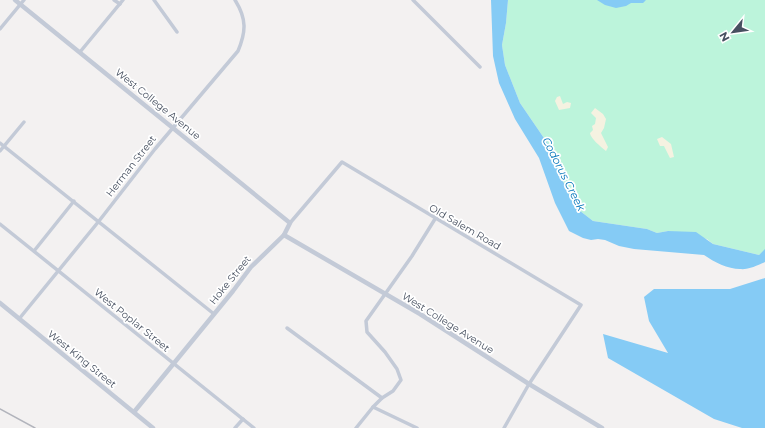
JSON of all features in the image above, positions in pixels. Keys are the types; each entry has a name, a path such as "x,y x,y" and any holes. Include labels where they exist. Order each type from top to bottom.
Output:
{"street":[{"name":"West College Avenue","path":"15,0 290,222"},
{"path":"0,29 24,0"},
{"path":"114,0 120,4"},
{"path":"80,52 123,0"},
{"path":"154,0 177,32"},
{"name":"Herman Street","path":"19,318 99,221 154,149 238,51 242,41 244,20 240,8 235,0"},
{"path":"412,0 480,67"},
{"path":"0,151 24,122"},
{"path":"0,143 214,314"},
{"name":"Hoke Street","path":"134,412 251,267 284,235 290,222 342,162"},
{"name":"Old Salem Road","path":"342,162 581,305 529,384"},
{"path":"34,251 74,201"},
{"path":"356,428 373,407 382,398 393,391 401,380 397,369 385,352 367,332 366,321 435,219"},
{"name":"West Poplar Street","path":"0,224 254,428"},
{"name":"West College Avenue","path":"284,235 420,314 529,384 602,428"},
{"name":"West King Street","path":"0,303 153,428"},
{"path":"287,328 382,398"},
{"path":"504,428 529,384"},
{"path":"373,407 417,428"},
{"path":"235,428 243,419"}],"green space":[{"path":"508,0 765,0 765,250 759,255 713,244 707,239 668,231 657,233 647,229 593,221 575,207 548,144 520,103 505,65 502,45"}],"sand":[{"path":"560,96 563,104 567,102 571,103 570,108 559,110 555,101 557,97"},
{"path":"595,108 603,114 606,119 601,133 608,147 606,151 590,135 596,118 591,113"},
{"path":"662,137 671,144 674,157 670,158 664,146 660,146 657,139"}],"water":[{"path":"491,0 508,0 502,45 505,65 520,103 548,144 575,207 593,221 647,229 657,233 668,231 696,232 713,244 759,255 765,249 765,262 750,268 735,269 721,265 704,255 634,249 619,246 605,240 591,240 583,238 569,231 555,203 539,158 515,119 499,83 493,56"},
{"path":"597,0 646,0 643,3 631,3 626,6 616,8 605,5"},
{"path":"765,278 765,428 742,428 714,419 608,358 603,334 668,353 649,321 644,297 654,289 730,289"}],"railway":[{"path":"0,409 35,428"}],"water label":[{"name":"Codorus Creek","path":"564,174"}]}
